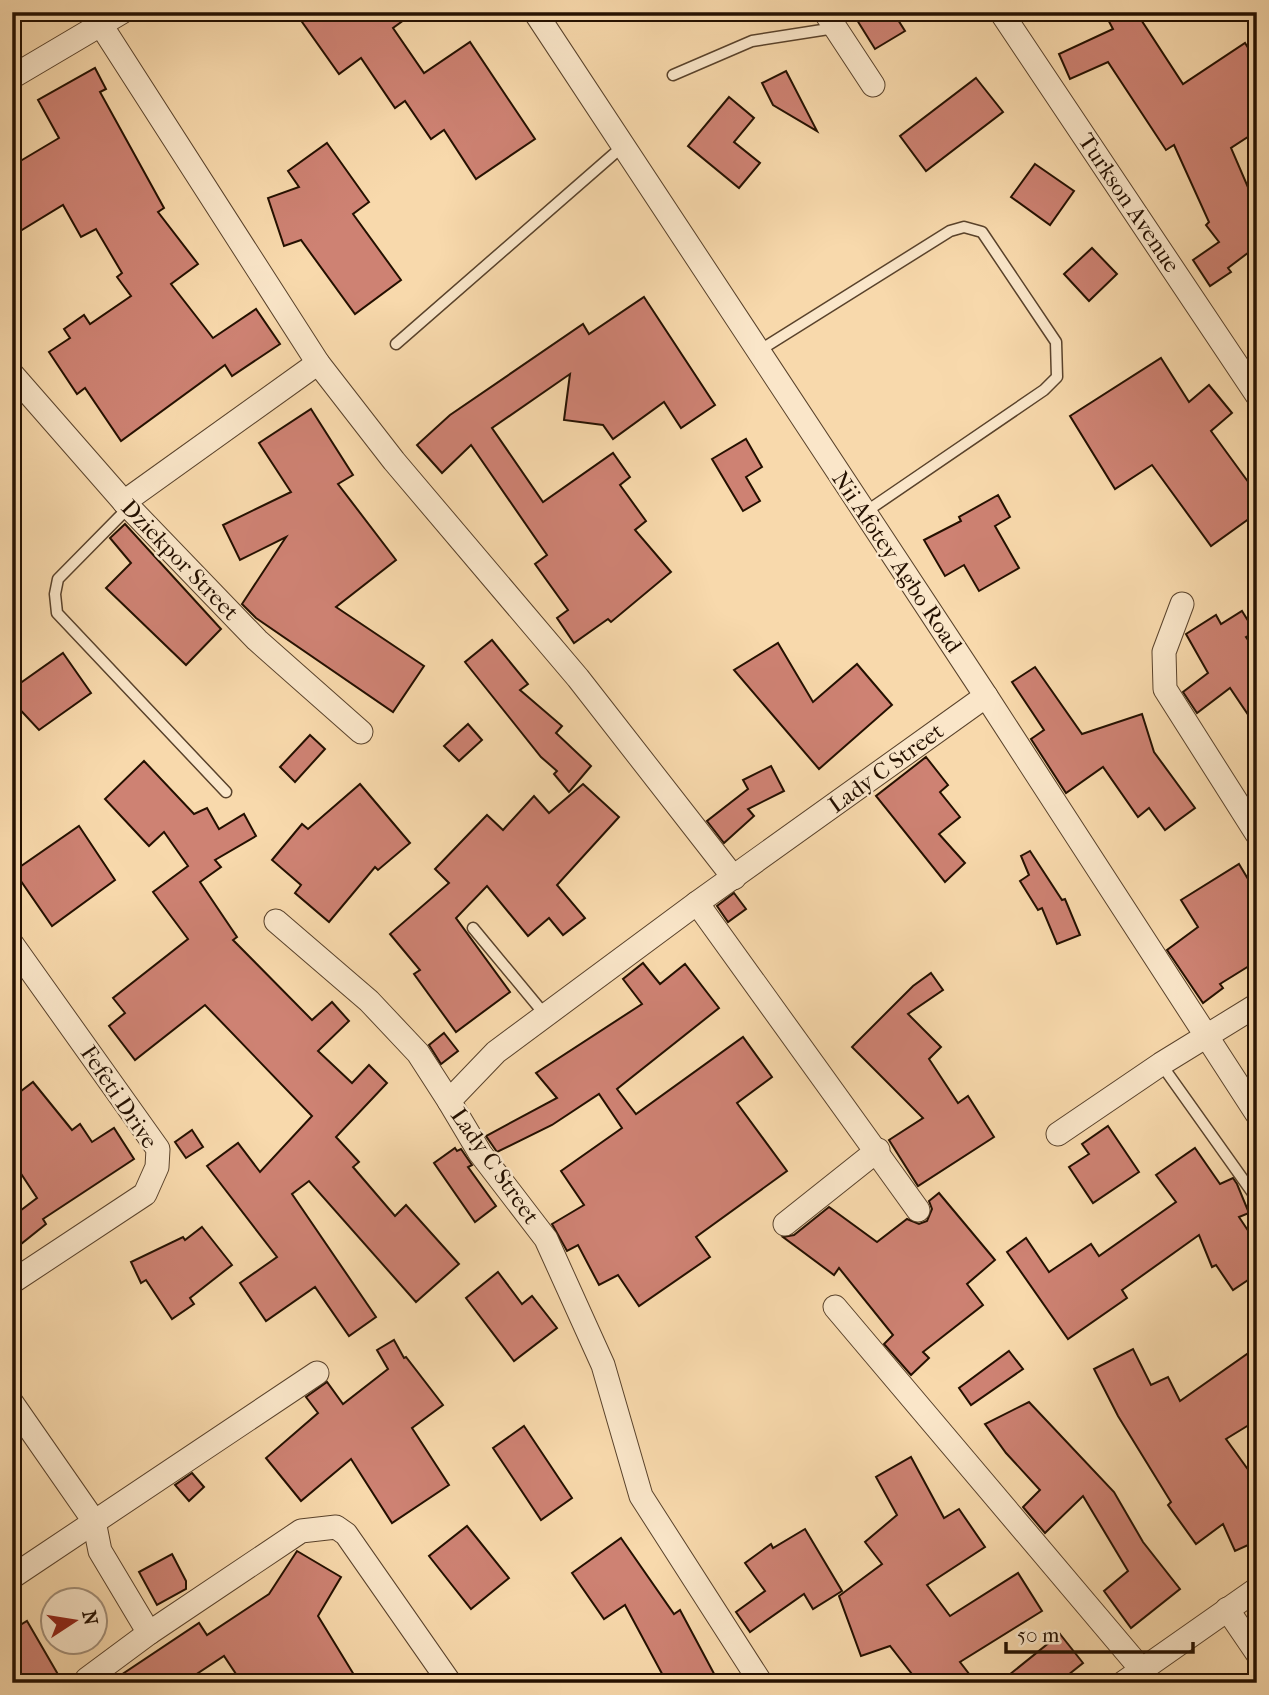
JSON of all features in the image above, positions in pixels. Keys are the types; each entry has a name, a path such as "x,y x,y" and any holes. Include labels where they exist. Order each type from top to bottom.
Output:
{"street":[{"path":"12,77 122,12"},
{"name":"Nii Afotey Agbo Road","path":"535,12 986,696 1257,1114"},
{"name":"Turkson Avenue","path":"1001,12 1257,395"},
{"path":"830,20 873,85"},
{"path":"101,25 318,363 394,461 578,678 734,878"},
{"path":"126,505 318,363"},
{"name":"Dziekpor Street","path":"12,374 126,505 257,640 361,732"},
{"path":"1182,604 1164,652 1165,689 1257,834"},
{"name":"Lady C Street","path":"761,1683 641,1496 603,1365 546,1239 480,1153 449,1101 496,1052 986,696"},
{"path":"698,903 878,1150 918,1210"},
{"path":"276,921 369,1001 418,1053 449,1101"},
{"name":"Fefeti Drive","path":"12,944 158,1149 157,1167 145,1194 12,1282"},
{"path":"1058,1134 1161,1064 1257,1006"},
{"path":"785,1224 878,1150"},
{"path":"835,1307 1142,1670"},
{"path":"12,1577 317,1373"},
{"path":"12,1403 94,1521 100,1551 149,1633"},
{"path":"86,1682 149,1633 301,1531 336,1527 346,1534 450,1683"},
{"path":"1123,1683 1257,1589"},
{"path":"1227,1609 1257,1653"}],"lane":[{"path":"673,75 752,41 830,20"},
{"path":"396,344 622,146"},
{"path":"757,352 950,231 964,227 982,232 1056,342 1057,377 1044,390 864,513"},
{"path":"126,505 58,579 55,594 57,613 226,792"},
{"path":"473,928 546,1016"},
{"path":"1161,1064 1257,1199"}],"building":[{"path":"295,12 415,12 393,28 424,73 470,42 535,139 476,179 444,130 431,139 405,101 395,108 361,58 339,74"},
{"path":"852,12 893,12 905,31 875,49"},
{"path":"1104,12 1136,12 1183,84 1245,43 1257,62 1257,131 1231,148 1250,192 1257,187 1257,246 1228,268 1231,272 1210,286 1193,260 1219,242 1206,225 1209,222 1174,145 1166,150 1108,62 1070,79 1059,54 1113,29"},
{"path":"95,68 106,89 100,92 164,208 158,212 198,264 171,284 213,338 256,309 280,344 232,376 225,365 121,441 85,388 77,394 49,352 70,338 64,329 84,315 90,324 131,296 117,277 122,273 96,229 81,237 63,205 12,236 12,166 59,138 38,100"},
{"path":"786,71 817,131 773,105 762,83"},
{"path":"976,78 1003,112 926,171 900,136"},
{"path":"729,97 754,118 734,142 760,163 739,188 688,146"},
{"path":"327,143 369,202 353,214 401,280 355,314 301,240 284,246 268,198 299,187 288,171"},
{"path":"1035,164 1074,191 1050,225 1011,197"},
{"path":"1092,248 1117,274 1089,301 1064,274"},
{"path":"644,297 715,405 681,428 664,402 613,439 603,425 564,420 570,374 492,428 543,502 613,453 630,477 620,485 646,521 635,530 671,572 611,622 608,619 574,643 557,618 568,610 535,564 547,555 471,445 442,473 417,445 450,415 583,324 589,334"},
{"path":"1161,358 1189,402 1209,385 1232,413 1211,431 1257,494 1257,513 1211,546 1152,465 1115,489 1070,416"},
{"path":"311,409 353,475 338,484 396,560 336,607 424,666 393,712 256,618 242,604 286,537 240,560 223,525 291,492 259,443"},
{"path":"746,439 762,467 746,477 760,501 743,511 712,459"},
{"path":"998,495 1010,517 995,526 1019,568 979,591 964,565 945,576 924,540 961,521 959,517"},
{"path":"125,524 221,629 186,665 106,588 131,563 110,538"},
{"path":"1242,611 1255,632 1246,637 1257,653 1257,728 1230,688 1197,713 1183,692 1208,673 1186,634 1216,615 1221,624"},
{"path":"492,640 528,684 520,690 562,726 556,733 591,766 569,792 554,774 557,771 541,757 465,662"},
{"path":"778,643 813,702 857,664 892,705 819,769 734,670"},
{"path":"63,653 91,693 39,730 12,701 12,689"},
{"path":"1035,667 1082,734 1142,714 1154,752 1195,808 1165,830 1149,808 1138,817 1103,767 1066,793 1031,739 1044,730 1012,682"},
{"path":"468,724 482,740 459,761 444,746"},
{"path":"310,735 325,749 295,782 280,767"},
{"path":"926,757 948,785 940,792 960,817 939,834 965,863 945,882 876,796"},
{"path":"144,761 194,814 207,808 219,829 244,814 256,836 215,860 221,867 200,882 237,937 233,940 312,1020 332,1002 349,1021 318,1051 352,1083 369,1065 387,1083 336,1137 359,1162 353,1167 395,1216 406,1205 459,1264 416,1302 309,1181 292,1194 376,1317 349,1336 315,1287 266,1321 240,1283 277,1257 207,1166 238,1143 260,1172 312,1116 205,1005 135,1060 109,1026 125,1013 113,998 188,939 153,892 188,866 164,832 149,846 105,799"},
{"path":"771,766 784,791 748,809 754,816 724,843 707,821 748,789 743,780"},
{"path":"360,784 410,843 378,870 375,867 329,922 295,893 301,885 272,860 302,824 308,829"},
{"path":"583,784 619,817 557,885 585,918 563,935 549,918 528,936 487,886 456,918 510,992 456,1032 414,974 420,970 390,934 449,883 435,869 487,815 503,830 534,796 549,813"},
{"path":"79,826 115,880 52,926 14,871"},
{"path":"1030,851 1062,900 1065,899 1080,935 1057,944 1042,908 1038,910 1020,881 1029,875 1021,856"},
{"path":"1239,864 1257,894 1257,961 1220,984 1223,988 1203,1003 1167,950 1198,927 1181,900"},
{"path":"734,893 746,909 728,922 717,906"},
{"path":"643,963 660,984 685,964 719,1008 617,1089 636,1114 743,1037 772,1077 737,1103 787,1171 696,1237 710,1257 639,1306 618,1275 599,1285 578,1245 567,1251 552,1224 584,1205 561,1171 622,1128 599,1094 552,1125 497,1152 486,1136 557,1098 536,1073 642,1004 623,979"},
{"path":"931,973 943,990 908,1014 941,1047 929,1059 958,1103 968,1096 994,1137 918,1186 889,1140 923,1118 852,1047 913,986"},
{"path":"444,1033 458,1051 441,1064 429,1045"},
{"path":"33,1082 72,1130 80,1124 92,1142 114,1128 134,1159 43,1219 46,1224 21,1244 12,1233 12,1217 37,1198 12,1160 12,1098"},
{"path":"1108,1126 1139,1172 1093,1203 1069,1167 1089,1154 1082,1144"},
{"path":"192,1130 203,1147 186,1158 175,1142"},
{"path":"455,1148 457,1151 461,1149 472,1165 468,1167 496,1206 475,1222 434,1163"},
{"path":"1195,1148 1220,1184 1233,1178 1237,1184 1249,1213 1239,1217 1257,1244 1257,1274 1233,1290 1216,1265 1212,1267 1199,1235 1122,1290 1127,1298 1068,1339 1007,1252 1026,1238 1049,1272 1091,1244 1099,1256 1176,1202 1156,1175"},
{"path":"939,1193 995,1260 967,1284 983,1305 923,1352 929,1358 911,1375 884,1344 893,1335 839,1268 834,1275 783,1237 794,1235 829,1207 877,1242 907,1219 919,1224 927,1221 932,1209 929,1201"},
{"path":"202,1227 232,1265 190,1298 194,1304 172,1319 146,1280 141,1283 131,1262 183,1237 185,1240"},
{"path":"498,1272 522,1304 532,1296 557,1328 514,1361 466,1298"},
{"path":"394,1340 404,1358 406,1357 443,1405 412,1428 449,1485 392,1523 351,1459 301,1501 266,1458 318,1413 306,1397 327,1382 343,1404 388,1369 377,1350"},
{"path":"1257,1347 1257,1420 1226,1439 1257,1482 1257,1541 1235,1551 1223,1524 1196,1544 1168,1505 1171,1502 1118,1416 1094,1369 1133,1349 1151,1385 1168,1377 1180,1401"},
{"path":"1009,1351 1023,1369 971,1405 959,1388"},
{"path":"1029,1402 1114,1492 1143,1542 1180,1589 1131,1628 1104,1591 1128,1571 1083,1496 1045,1533 1023,1507 1040,1490 1006,1453 985,1424"},
{"path":"524,1426 572,1498 541,1520 493,1448"},
{"path":"911,1457 944,1518 959,1509 985,1547 927,1585 950,1616 1018,1573 1042,1611 960,1662 976,1683 919,1683 890,1646 861,1656 839,1596 882,1564 865,1542 897,1515 876,1477"},
{"path":"192,1473 204,1487 189,1501 175,1485"},
{"path":"467,1526 509,1578 471,1609 429,1556"},
{"path":"805,1529 842,1591 813,1609 804,1594 750,1632 736,1612 765,1591 745,1563 771,1544 773,1548"},
{"path":"621,1538 674,1614 680,1610 719,1683 667,1683 625,1605 604,1619 572,1573"},
{"path":"297,1551 341,1577 318,1616 359,1683 242,1683 224,1656 183,1683 109,1683 199,1623 207,1635 269,1594"},
{"path":"172,1554 186,1581 186,1589 157,1605 139,1572"},
{"path":"27,1621 38,1640 38,1656 47,1656 63,1683 12,1683 12,1630"},
{"path":"1060,1634 1083,1663 1058,1683 999,1683"}]}
